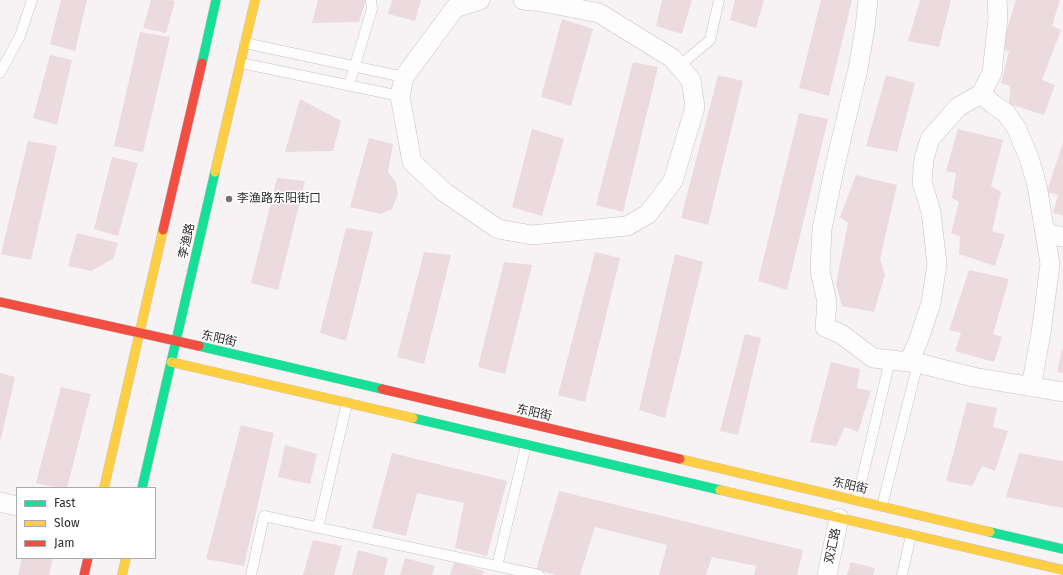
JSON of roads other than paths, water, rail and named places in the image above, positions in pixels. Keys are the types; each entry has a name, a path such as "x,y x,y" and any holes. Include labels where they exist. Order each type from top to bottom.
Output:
{"main road":[{"name":"李渔路","path":"104,487 216,0"},
{"name":"李渔路","path":"142,487 255,0"},
{"name":"东阳街","path":"0,302 176,341 1063,548"},
{"path":"171,362 1063,570"},
{"path":"84,575 88,559"},
{"path":"122,575 126,559"}],"street":[{"path":"480,0 455,8 404,77 400,96 412,162 444,192 498,229 532,235 627,226 648,214 673,180 694,107 691,80 672,58 599,13 523,0"},
{"path":"868,0 858,69 835,163 822,229 820,272 827,302 825,327 841,334 873,358 906,362 973,377 1063,392"},
{"path":"906,362 919,339 931,303 937,264 931,212 922,182 924,159 930,139 958,107 981,94 992,73 998,18 997,0"},
{"path":"981,94 1006,113 1017,129 1029,158 1054,235 1041,334 1031,387"},
{"path":"0,502 16,506"},
{"name":"双汇路","path":"827,575 839,518"}],"lane":[{"path":"0,73 20,36 32,0"},
{"path":"349,86 372,9 371,0"},
{"path":"679,66 710,40 719,0"},
{"path":"245,43 404,77"},
{"path":"241,63 400,96"},
{"path":"857,500 906,362"},
{"path":"882,506 906,362"},
{"path":"318,528 347,403"},
{"path":"497,566 526,445"},
{"path":"251,575 264,516 540,575"},
{"path":"902,575 911,535"}],"place":[{"name":"李渔路东阳街口","path":"229,199"}]}
